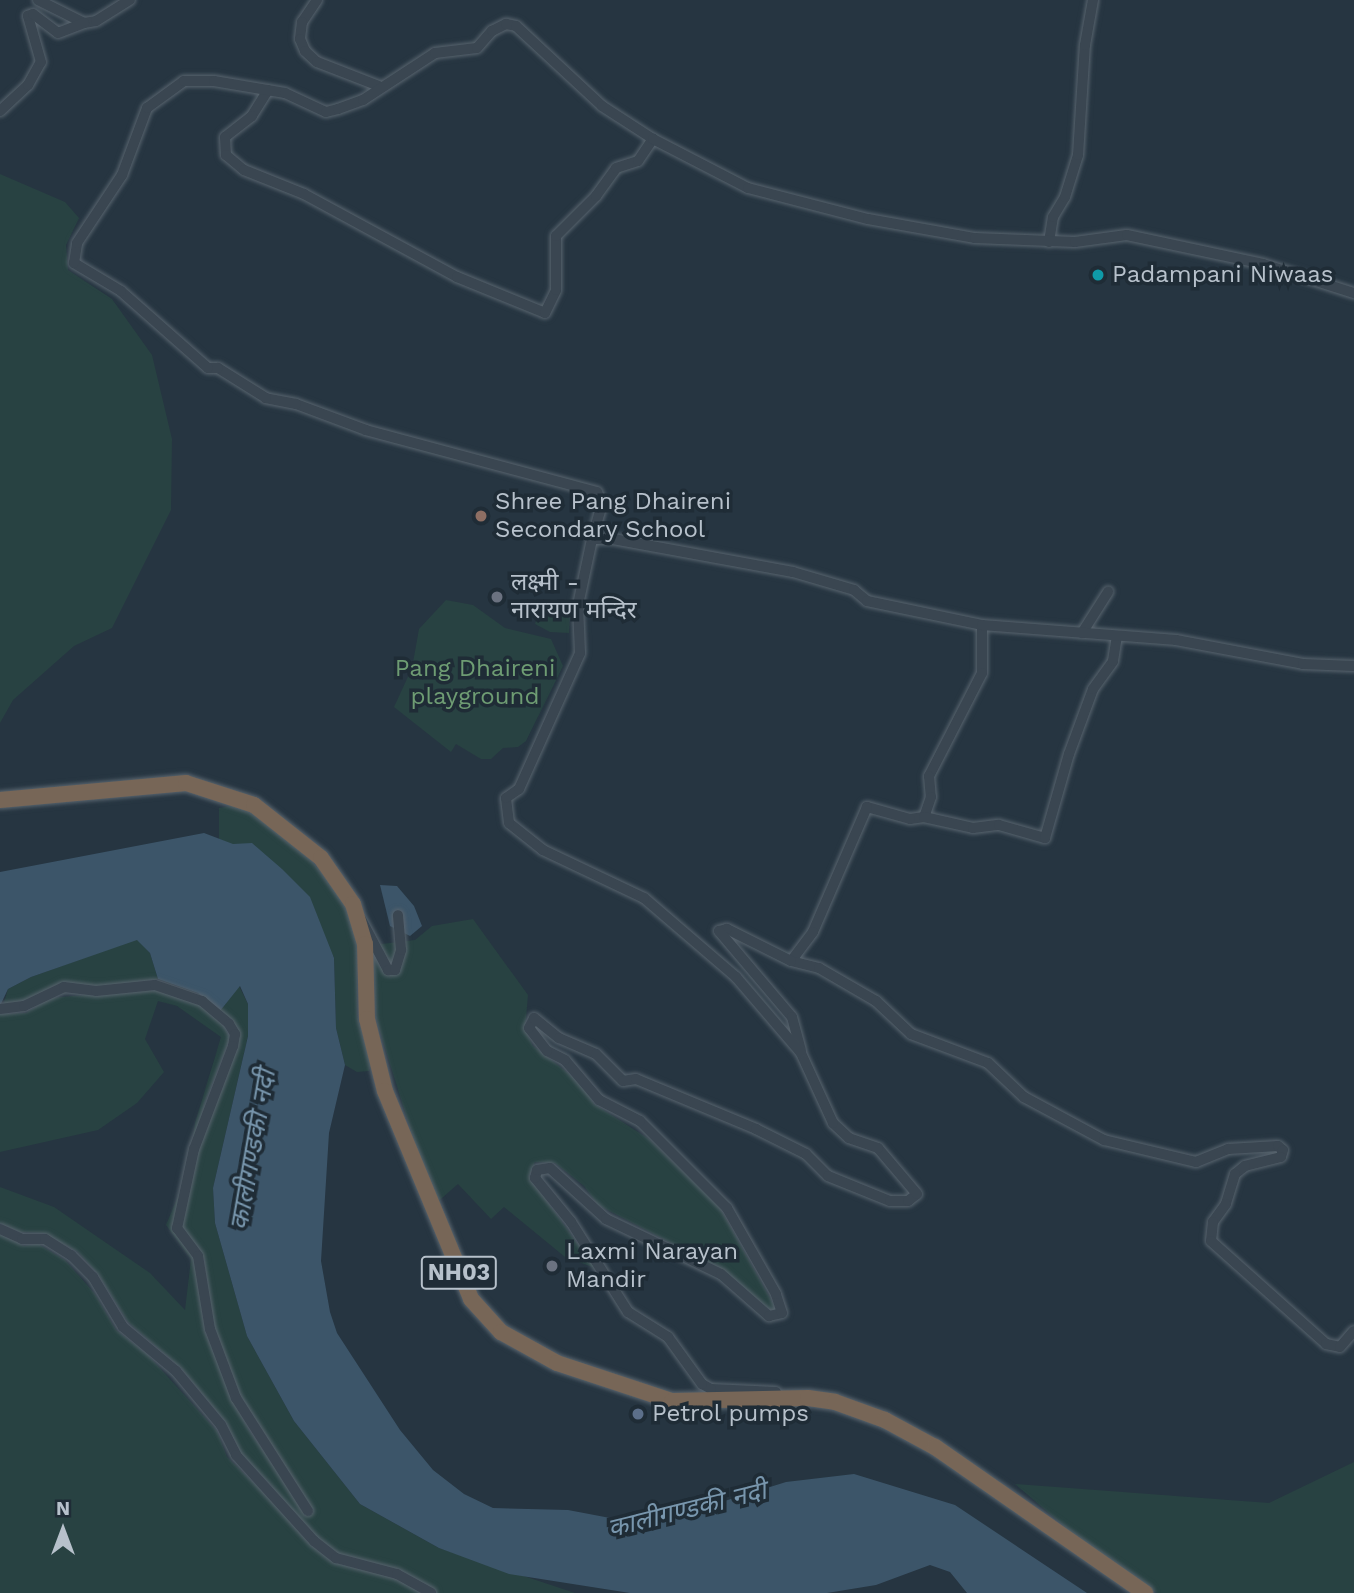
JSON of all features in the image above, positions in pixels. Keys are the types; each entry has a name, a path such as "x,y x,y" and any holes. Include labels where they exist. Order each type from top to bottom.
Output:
{"highway":[{"name":"NH03","path":"0,800 186,783 205,786 254,805 321,858 354,904 365,944 370,1036 385,1091 471,1300 501,1332 534,1353 647,1395 699,1403 780,1398 835,1402 885,1420 935,1447 1145,1593"}],"street":[{"path":"38,0 84,23"},
{"path":"0,111 28,85 41,62 28,16 33,14 58,33 96,21 130,0"},
{"path":"317,0 302,22 300,39 305,51 317,62 379,86"},
{"path":"1049,242 1053,217 1065,197 1078,155 1084,45 1093,0"},
{"path":"801,1053 736,977 674,922 633,892 543,850 509,822 506,798 519,789 580,653 578,605 601,504 597,492 366,430 296,404 266,398 218,368 208,368 121,291 74,263 77,243 122,175 147,108 161,94 184,81 228,81 256,91 268,90 326,112 363,100 379,86 435,53 477,48 499,25 511,25 602,106 653,139 748,188 844,214 975,238 1049,242 1127,235 1263,264 1354,293"},
{"path":"268,90 252,116 225,137 226,155 244,170 303,194 457,277 545,313 556,290 555,236 596,196 616,168 638,161 653,139"},
{"path":"592,539 613,539 793,572 855,590 867,601 982,625 1176,640 1303,664 1354,666"},
{"path":"1082,633 1108,592"},
{"path":"925,817 931,797 929,776 982,673 982,625"},
{"path":"791,961 813,932 867,807 910,819 925,817 973,828 999,825 1045,838 1069,754 1093,689 1113,661 1117,636"},
{"path":"354,904 388,970 395,970 400,962 398,915"},
{"path":"780,1398 780,1392 711,1389 702,1384 668,1337 628,1312 571,1222 536,1178 537,1170 550,1168 606,1219 721,1274 769,1317 782,1313 776,1294 727,1208 640,1121 599,1100 565,1060 541,1045 529,1024 538,1018 559,1038 596,1054 623,1081 636,1079 806,1154 828,1177 890,1201 913,1199 916,1188 878,1148 849,1138 833,1123 801,1053 792,1017 719,931 727,929 791,961 819,968 876,1001 911,1034 988,1063 1024,1097 1104,1140 1196,1162 1228,1149 1278,1146 1283,1150 1281,1157 1245,1166 1235,1174 1228,1199 1213,1222 1211,1241 1326,1344 1339,1347 1354,1331"},
{"path":"0,1009 24,1006 64,988 96,991 155,985 194,997 229,1024 235,1034 233,1046 194,1149 177,1228 198,1256 210,1329 236,1398 308,1511"},
{"path":"0,1229 22,1239 45,1240 85,1270 123,1327 176,1371 221,1425 236,1455 314,1541 336,1558 397,1574 431,1593"}],"green space":[{"path":"0,174 65,202 79,218 66,245 68,270 112,299 152,355 172,439 171,510 112,628 74,646 13,700 0,723"},
{"name":"Pang Dhaireni playground","path":"446,600 473,605 505,628 551,639 563,666 526,741 518,747 503,748 491,759 481,759 456,744 451,752 394,707 412,668 419,629"},
{"path":"541,606 570,614 569,633 550,632 535,624"},
{"path":"242,804 303,851 345,900 357,936 357,1016 371,1061 369,1071 357,1072 345,1065 336,1028 334,957 233,845 219,839 219,808"},
{"path":"473,919 528,995 525,1030 533,1046 581,1083 594,1104 649,1139 720,1208 776,1309 773,1312 721,1269 598,1205 584,1186 555,1163 535,1162 529,1176 595,1268 565,1257 504,1207 491,1219 458,1184 434,1205 376,1019 373,945 415,940 432,926"},
{"path":"137,939 150,953 158,979 96,988 67,984 20,1004 3,1006 8,989 31,977"},
{"path":"239,986 248,1004 248,1036 213,1188 215,1223 247,1336 294,1421 360,1504 439,1548 575,1593 0,1593 0,1234 24,1246 38,1244 65,1260 95,1294 116,1330 147,1354 217,1431 227,1457 263,1492 272,1486 240,1454 227,1424 181,1368 128,1322 98,1274 78,1252 44,1233 20,1232 0,1223 0,1187 54,1207 150,1273 185,1310 191,1259 166,1225 189,1170 175,1229 196,1257 205,1332 248,1429 284,1480 291,1476 266,1442 236,1388 215,1332 204,1258 182,1233 181,1214 201,1140 238,1036 220,1011"},
{"path":"154,989 201,1006 224,1026 230,1038 205,1102 189,1169 195,1123 221,1037 177,1006 158,1001 145,1039 164,1072 137,1103 98,1130 0,1152 0,1014 26,1013 50,998"},
{"path":"1354,1462 1354,1593 1157,1593 1086,1545 1015,1484 1269,1503"}],"water":[{"name":"कालीगण्डकी नदी","path":"204,833 233,844 252,843 282,869 310,897 334,958 336,1028 345,1065 329,1133 321,1261 330,1312 337,1333 400,1430 433,1470 464,1494 493,1508 568,1510 647,1525 786,1482 854,1474 955,1505 1087,1593 967,1593 950,1572 930,1565 876,1585 827,1593 630,1593 509,1574 439,1548 360,1504 294,1421 247,1336 215,1223 213,1188 248,1036 248,1004 240,986 220,1011 198,993 158,979 150,953 137,940 31,977 8,989 0,1006 0,872"},
{"path":"380,885 397,886 414,906 422,926 410,936 390,926"}],"place":[{"name":"Padampani Niwaas","path":"1098,275"},
{"name":"Shree Pang Dhaireni Secondary School","path":"481,516"},
{"name":"लक्ष्मी - नारायण मन्दिर","path":"497,597"},
{"name":"Laxmi Narayan Mandir","path":"552,1266"},
{"name":"Petrol pumps","path":"638,1414"}]}
